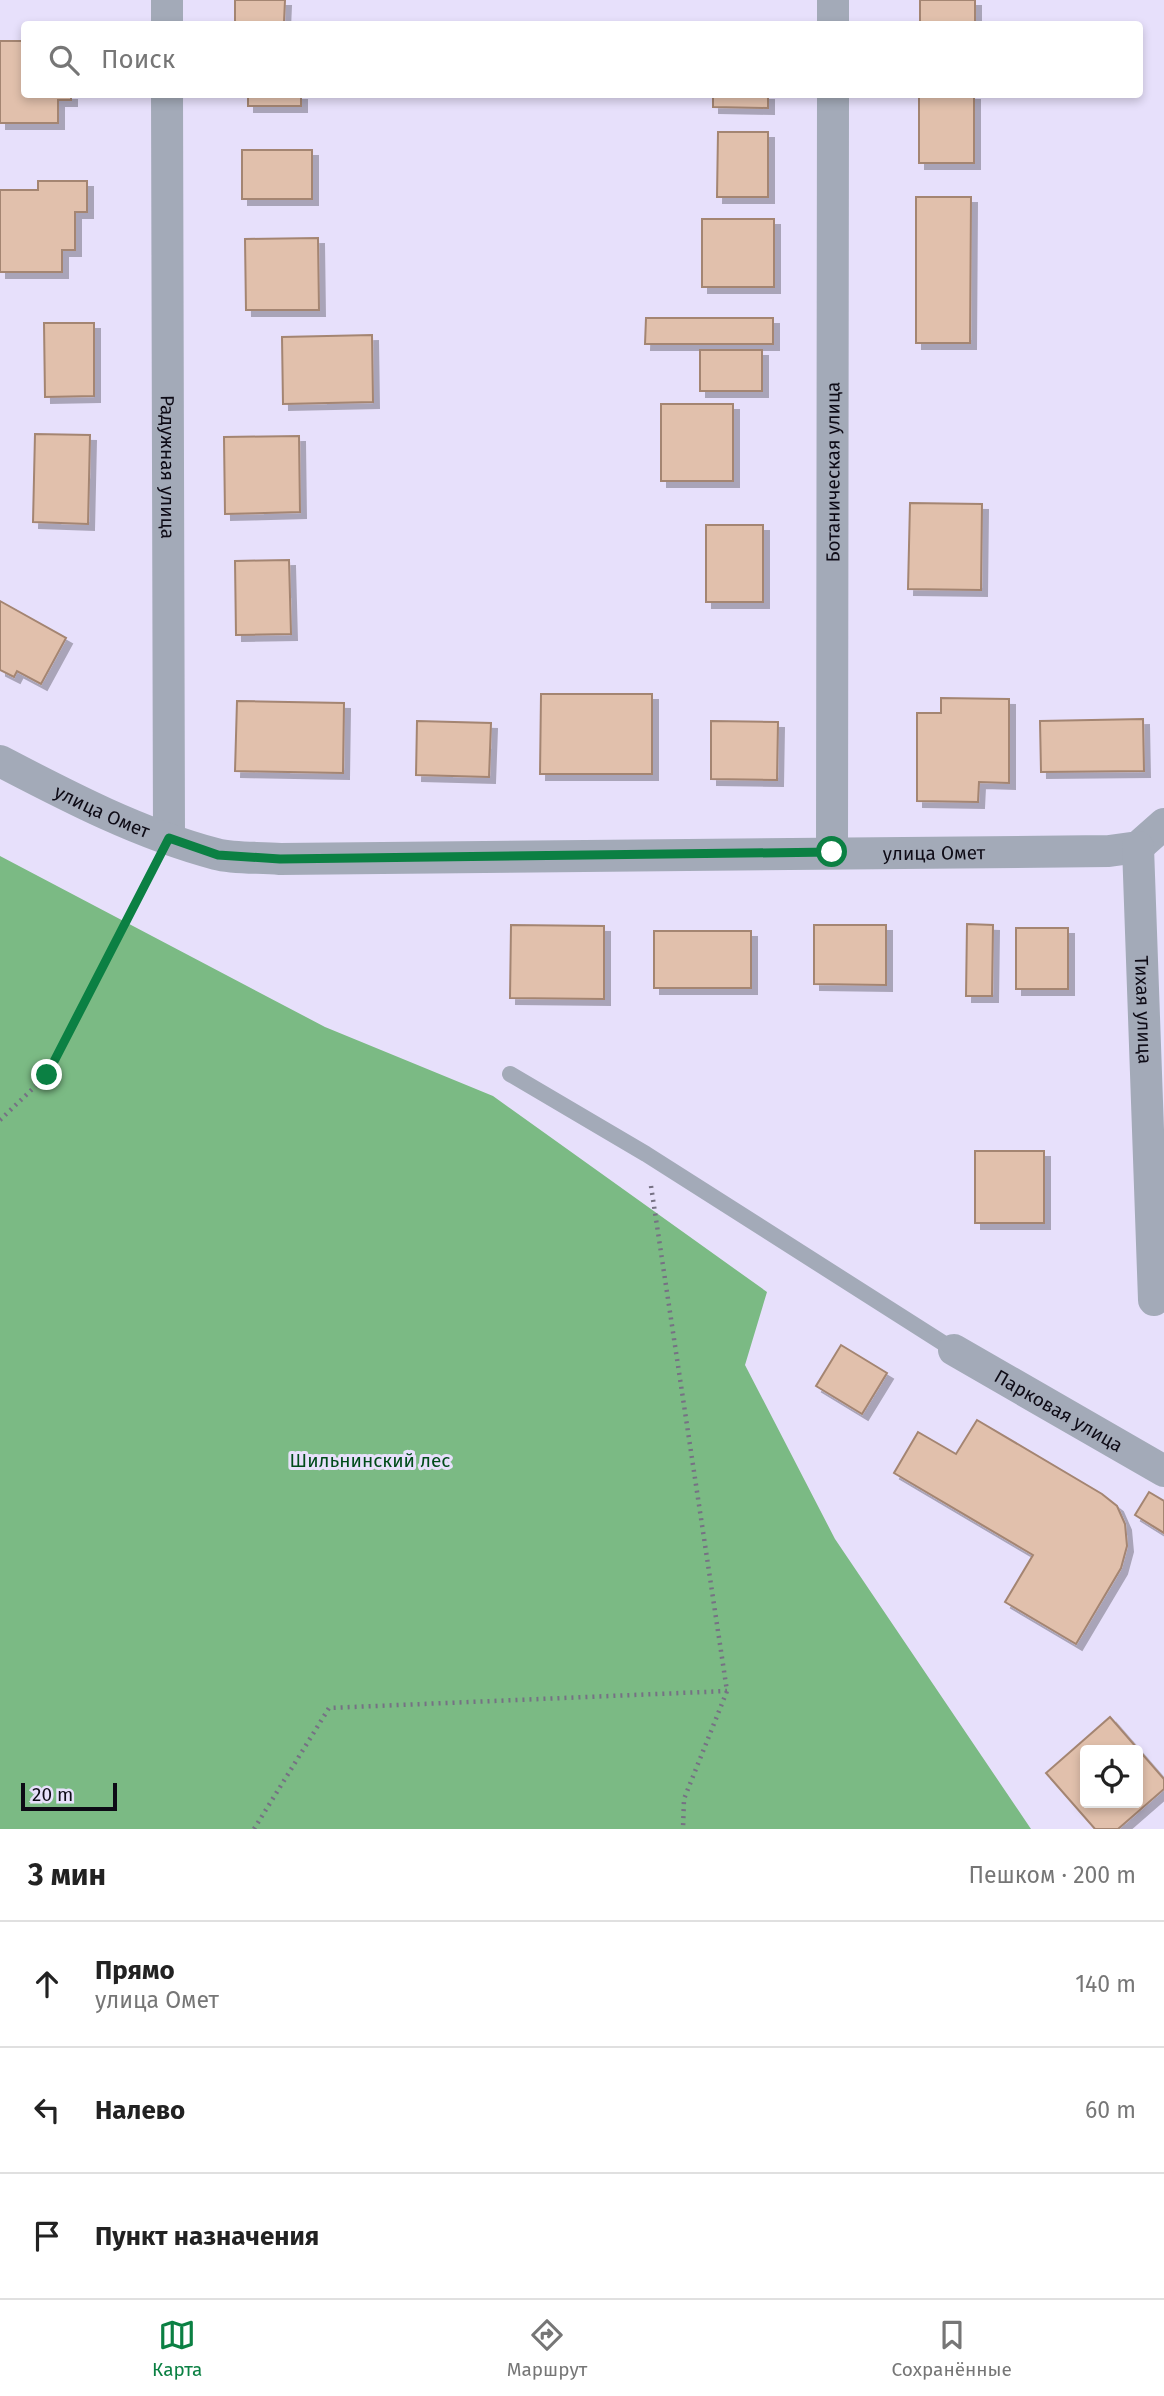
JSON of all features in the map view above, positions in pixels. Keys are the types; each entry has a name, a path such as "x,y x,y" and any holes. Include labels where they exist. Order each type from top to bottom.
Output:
{"street":[{"path":"167,0 167,21"},
{"path":"833,0 833,21"},
{"name":"Радужная улица","path":"167,98 169,838"},
{"name":"Ботаническая улица","path":"832,852 833,98"},
{"name":"улица Омет","path":"0,761 93,809 218,855 280,859 1109,850 1138,847"},
{"path":"1138,847 1164,824"},
{"name":"Тихая улица","path":"1138,847 1154,1300"},
{"name":"Парковая улица","path":"954,1350 1164,1471"}],"lane":[{"path":"510,1074 646,1154 954,1350"}],"path":[{"path":"0,1120 47,1075 169,838"},
{"path":"646,1154 727,1691 684,1799 683,1829"},
{"path":"254,1829 329,1708 727,1691"}],"green space":[{"name":"Шильнинский лес","path":"0,856 325,1027 493,1096 767,1292 745,1365 835,1539 1031,1829 0,1829"}],"building":[{"path":"235,0 285,0 284,21 235,21"},
{"path":"920,0 975,0 975,21 920,21"},
{"path":"0,41 21,41 21,98 71,100 58,100 58,123 0,123"},
{"path":"248,98 301,98 301,106 248,106"},
{"path":"713,98 768,98 768,108 713,107"},
{"path":"919,98 974,98 974,163 919,163"},
{"path":"718,132 768,132 768,197 717,197"},
{"path":"242,150 312,150 312,199 242,199"},
{"path":"38,181 87,181 87,212 75,212 75,250 62,250 62,272 0,272 0,190 38,190"},
{"path":"916,197 971,197 970,343 916,343"},
{"path":"702,219 774,219 774,287 702,287"},
{"path":"318,238 319,310 246,310 245,239"},
{"path":"646,318 773,318 773,344 645,344"},
{"path":"44,323 94,323 94,396 45,397"},
{"path":"372,335 373,402 283,404 282,337"},
{"path":"700,350 762,350 762,391 700,391"},
{"path":"661,404 733,404 733,481 661,481"},
{"path":"35,434 90,435 88,524 33,522"},
{"path":"299,436 300,512 225,514 224,437"},
{"path":"910,503 982,504 981,590 908,589"},
{"path":"706,525 763,525 763,602 706,602"},
{"path":"289,560 291,634 236,635 235,561"},
{"path":"0,601 66,638 41,684 17,671 14,677 0,670"},
{"path":"541,694 652,694 652,774 540,774"},
{"path":"941,698 1009,699 1009,783 979,782 978,802 917,801 917,713 941,713"},
{"path":"237,701 344,703 343,773 235,771"},
{"path":"1143,719 1144,771 1041,772 1040,721"},
{"path":"417,721 491,723 489,777 416,775"},
{"path":"711,721 778,722 777,780 711,779"},
{"path":"967,924 993,925 992,996 966,996"},
{"path":"511,925 604,926 604,999 510,998"},
{"path":"814,925 886,925 886,985 814,984"},
{"path":"1016,928 1068,928 1068,989 1016,989"},
{"path":"654,931 751,931 751,988 654,988"},
{"path":"975,1151 1044,1151 1044,1223 975,1223"},
{"path":"841,1345 887,1373 862,1414 816,1386"},
{"path":"977,1420 1102,1494 1117,1506 1125,1524 1127,1546 1121,1568 1076,1644 1005,1602 1033,1555 894,1473 918,1432 956,1454"},
{"path":"1149,1492 1164,1501 1164,1533 1135,1515"},
{"path":"1110,1717 1134,1745 1080,1745 1080,1808 1142,1808 1118,1829 1095,1829 1046,1773"},
{"path":"1143,1755 1164,1779 1164,1789 1143,1807"}],"route":[{"path":"47,1075 169,838 218,855 280,859 832,852"}]}
